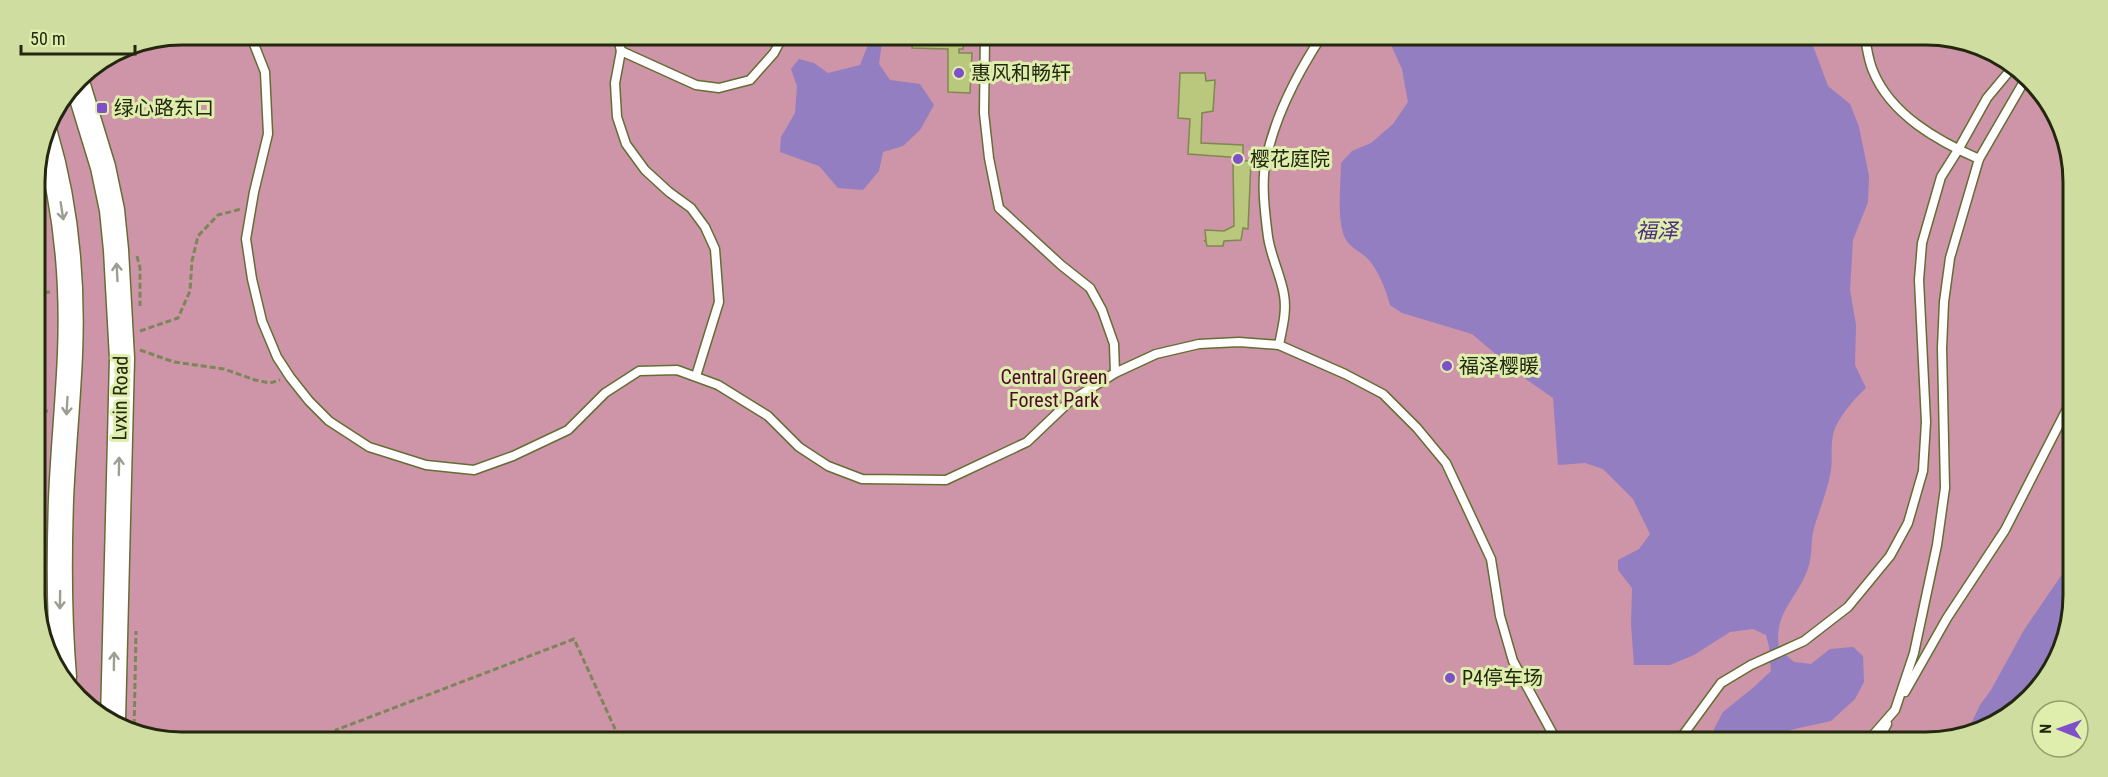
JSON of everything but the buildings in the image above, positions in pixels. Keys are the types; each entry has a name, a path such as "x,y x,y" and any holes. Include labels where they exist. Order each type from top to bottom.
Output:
{"main road":[{"name":"Lvxin Road","path":"80,91 103,167 112,210 122,358 113,713"},
{"path":"50,149 54,162 65,232 70,291 70,353 61,499 59,623 63,661"}],"lane":[{"path":"254,45 265,72 268,134 246,239 262,321 277,357 309,401 328,420 369,447 426,465 474,470 513,456 568,430 605,393 639,371 677,370 718,385 768,416 799,447 828,466 862,479 946,480 1027,442 1069,402 1115,373 1155,354 1199,344 1239,342 1279,345 1345,374 1383,394 1417,428 1446,463 1491,559 1500,616 1513,660 1552,732"},
{"path":"620,45 621,51 615,83 617,117 626,144 645,170 691,208 705,227 715,249 719,302 696,376"},
{"path":"621,51 696,85 719,88 750,80 778,45"},
{"path":"985,45 984,113 989,158 999,208 1090,288 1102,310 1114,344 1115,373"},
{"path":"1279,345 1285,319 1284,295 1274,265 1269,239 1265,204 1266,161 1292,86 1316,45"},
{"path":"1867,45 1873,71 1893,104 1917,126 1958,150 1979,159"},
{"path":"1685,732 1721,683 1751,665 1804,641 1848,607 1890,556 1908,523 1923,471 1926,422 1919,280 1922,243 1941,177 1987,98 2008,73"},
{"path":"1876,732 1895,710 1914,653 1937,545 1945,488 1941,348 1950,258 1979,159 2022,85"},
{"path":"1883,732 1947,618 2005,530 2063,417"}],"path":[{"path":"140,331 178,318 190,291 192,261 198,236 218,215 252,206"},
{"path":"50,283 50,292"},
{"path":"140,350 174,362 224,369 262,382 270,383 290,377"},
{"path":"47,421 48,400"},
{"path":"336,732 336,730 574,639 616,732"}],"green space":[{"name":"Central Green Forest Park","path":"1926,45 1944,46 1970,52 2002,68 2035,99 2053,130 2062,164 2063,595 2062,613 2056,639 2035,678 2009,704 1978,722 1935,732 182,732 164,731 138,725 106,709 79,685 59,655 52,639 46,613 45,173 55,130 79,92 99,73 114,63 130,55 164,46"}],"water":[{"path":"868,45 882,45 879,64 890,80 920,84 934,105 920,130 903,146 883,152 879,171 863,190 838,188 819,166 780,152 781,137 795,113 797,86 791,69 799,59 814,63 828,73 860,65"},
{"name":"福泽","path":"1392,45 1813,45 1828,86 1850,104 1859,127 1869,176 1868,202 1853,240 1850,290 1856,325 1855,365 1866,388 1846,410 1835,429 1830,478 1813,532 1809,565 1805,577 1783,614 1778,636 1779,649 1794,662 1811,664 1830,649 1853,647 1863,656 1864,682 1855,699 1831,721 1788,732 1715,732 1714,729 1723,712 1771,671 1766,635 1753,629 1730,632 1694,655 1670,665 1634,665 1631,624 1632,588 1618,570 1618,560 1639,549 1650,534 1633,499 1603,469 1585,463 1558,465 1553,398 1523,377 1472,334 1402,313 1390,305 1376,269 1368,259 1347,242 1340,216 1341,163 1352,151 1371,143 1393,124 1408,102 1402,69"},
{"path":"2063,573 2062,613 2056,639 2045,663 2023,692 2009,704 1994,714 1971,724 1980,705 1991,690 2024,630"}],"place":[{"name":"惠风和畅轩","path":"959,73"},
{"name":"绿心路东口","path":"102,108"},
{"name":"樱花庭院","path":"1238,159"},
{"name":"福泽樱暖","path":"1447,366"},
{"name":"P4停车场","path":"1450,678"}]}
